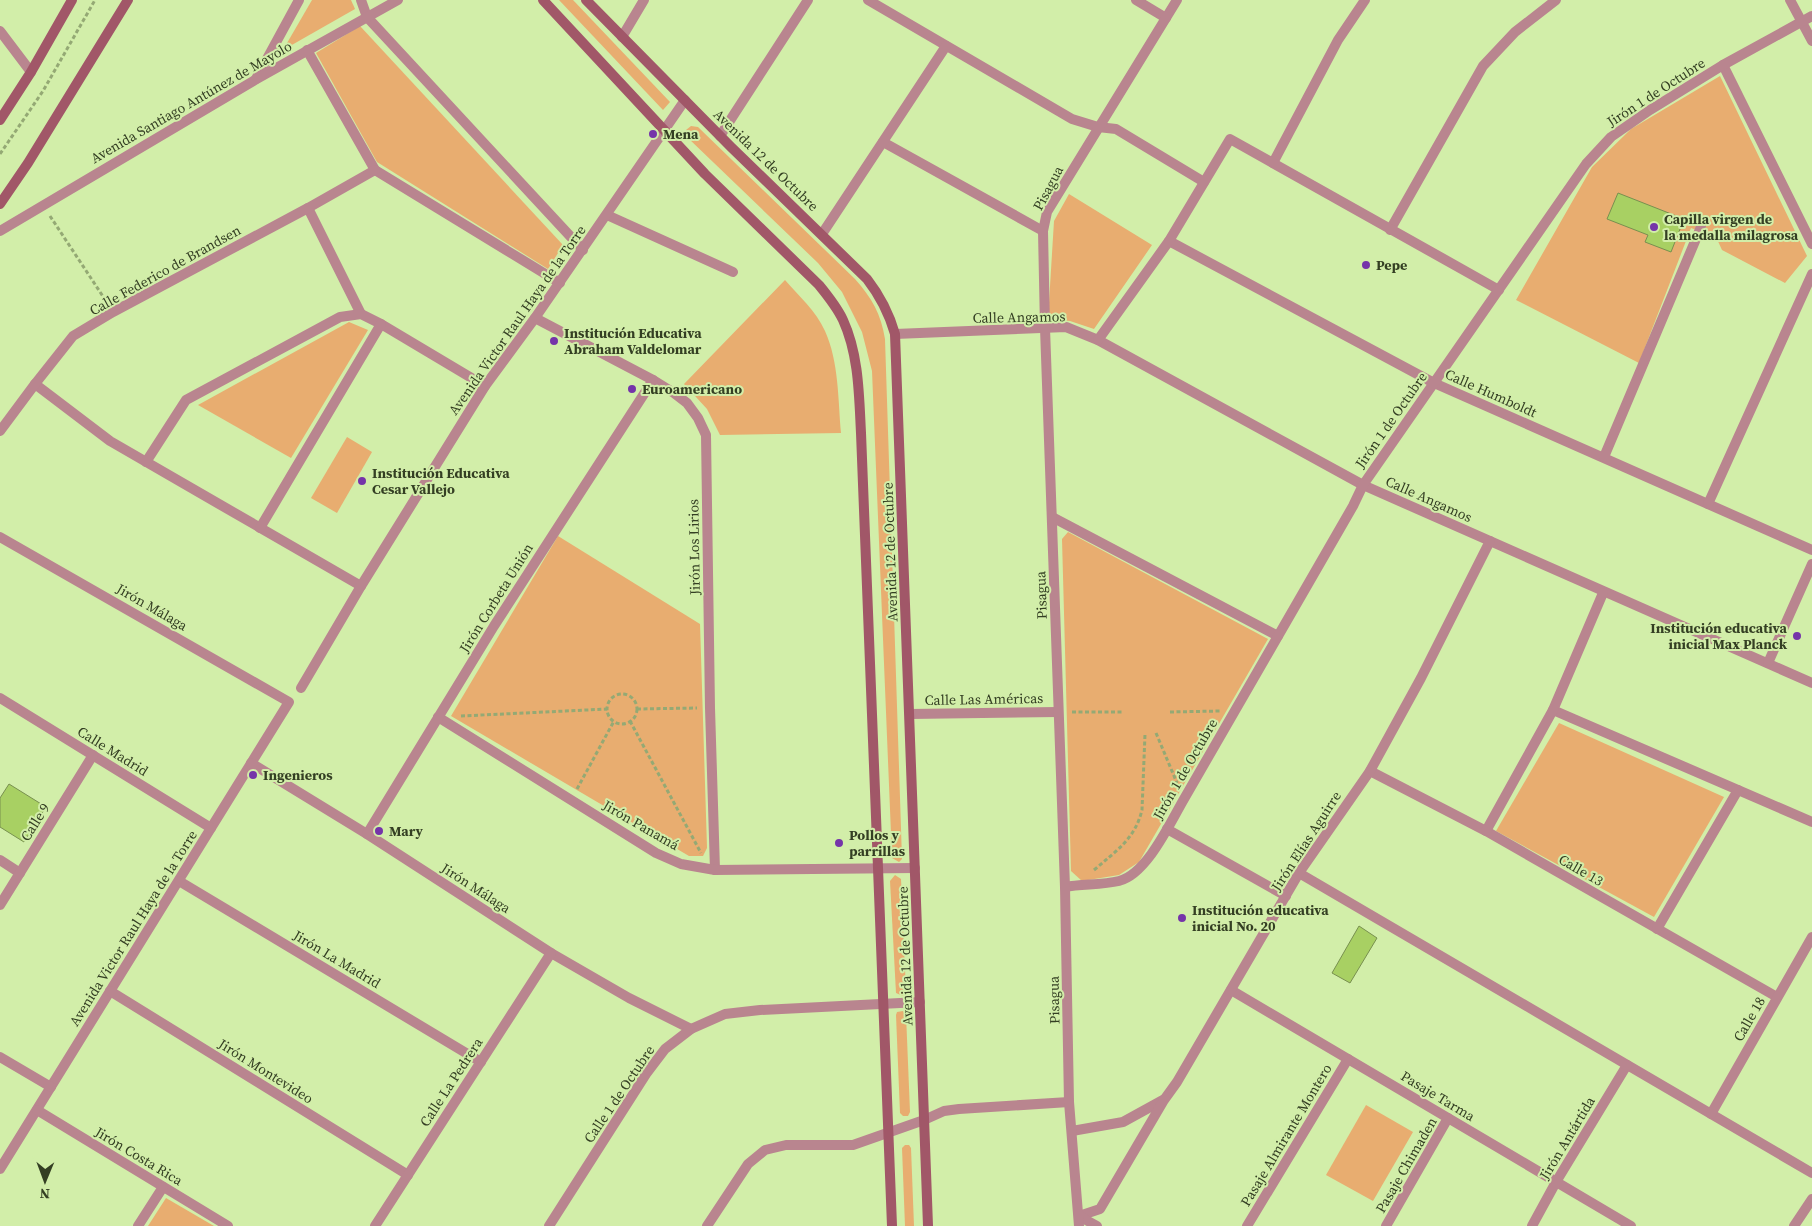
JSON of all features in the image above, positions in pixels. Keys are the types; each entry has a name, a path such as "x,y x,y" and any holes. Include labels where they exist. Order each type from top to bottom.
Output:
{"main road":[{"path":"0,120 31,72 72,0"},
{"path":"0,204 28,163 128,0"},
{"name":"Avenida 12 de Octubre","path":"544,0 706,174 819,285 842,318 850,336 857,370 861,433 892,1226"},
{"name":"Avenida 12 de Octubre","path":"586,0 720,136 867,279 880,296 889,314 895,334 928,1226"}],"street":[{"path":"255,80 299,0"},
{"path":"361,0 367,17 583,250"},
{"name":"Avenida Santiago Antúnez de Mayolo","path":"0,231 255,80 398,0"},
{"path":"622,37 644,0"},
{"path":"720,136 808,0"},
{"path":"868,0 1072,119 1098,127 1116,129 1204,182"},
{"path":"1136,0 1166,18"},
{"name":"Pisagua","path":"1079,1221 1069,1102 1065,887 1043,231 1047,212 1177,0"},
{"path":"1273,163 1338,40 1365,0"},
{"path":"1390,230 1483,66 1515,32 1556,0"},
{"path":"1790,0 1812,41"},
{"name":"Jirón 1 de Octubre","path":"1065,887 1120,881 1142,867 1167,829 1353,506 1362,485 1586,164 1612,137 1650,110 1723,65 1812,16"},
{"path":"0,31 31,72"},
{"path":"822,234 946,46"},
{"path":"308,50 375,170 560,283"},
{"path":"1723,65 1812,244"},
{"name":"Avenida Victor Raul Haya de la Torre","path":"301,688 361,586 485,386 560,283 685,100"},
{"path":"1098,340 1169,241 1230,139 1499,290"},
{"path":"883,142 1043,231"},
{"name":"Calle Federico de Brandsen","path":"0,432 73,336 113,312 375,170"},
{"path":"308,208 362,314 485,386"},
{"path":"607,215 733,272"},
{"path":"1604,457 1701,228"},
{"name":"Calle Humboldt","path":"1169,241 1434,383 1812,550"},
{"path":"1708,504 1812,274"},
{"path":"146,462 186,400 340,317 362,314"},
{"name":"Jirón Los Lirios","path":"535,318 674,393 687,403 698,418 706,435 712,870"},
{"path":"260,528 381,324"},
{"name":"Calle Angamos","path":"895,334 1066,327 1098,340 1362,485 1812,683"},
{"name":"Jirón Corbeta Unión","path":"367,834 494,626 653,380"},
{"path":"35,384 110,442 361,586"},
{"path":"1052,517 1278,636"},
{"name":"Jirón Málaga","path":"0,537 290,702"},
{"name":"Jirón Elías Aguirre","path":"1079,1221 1100,1209 1164,1100 1177,1082 1299,873 1370,771 1421,678 1490,541"},
{"path":"1768,663 1812,564"},
{"path":"1486,831 1553,710 1604,593"},
{"name":"Calle Madrid","path":"0,698 211,828"},
{"name":"Avenida Victor Raul Haya de la Torre","path":"0,1169 290,702"},
{"path":"1553,710 1812,822"},
{"name":"Calle Las Américas","path":"910,714 1058,712"},
{"name":"Jirón Panamá","path":"438,717 656,852 681,864 712,870 915,868"},
{"name":"Calle 9","path":"0,905 94,755"},
{"name":"Jirón Málaga","path":"251,763 367,834 551,953 629,998 691,1029"},
{"name":"Calle 13","path":"1370,771 1486,831 1777,997"},
{"path":"1657,929 1738,790"},
{"path":"1167,829 1286,896"},
{"path":"0,860 20,872"},
{"path":"1299,873 1812,1173"},
{"name":"Jirón La Madrid","path":"178,880 481,1062"},
{"name":"Calle 18","path":"1710,1114 1812,937"},
{"name":"Calle La Pedrera","path":"375,1226 551,953"},
{"name":"Pasaje Tarma","path":"1231,990 1631,1226"},
{"name":"Jirón Montevideo","path":"110,992 408,1175"},
{"name":"Calle 1 de Octubre","path":"550,1226 646,1074 665,1049 691,1029 725,1014 760,1010 920,1002"},
{"path":"0,1057 51,1087"},
{"name":"Pasaje Almirante Montero","path":"1247,1226 1348,1059"},
{"name":"Jirón Antártida","path":"1532,1226 1556,1182 1627,1065"},
{"path":"1072,1131 1123,1122 1164,1100"},
{"path":"707,1226 748,1164 764,1150 786,1145 853,1145 944,1112 959,1109 1069,1102"},
{"name":"Jirón Costa Rica","path":"37,1110 228,1226"},
{"name":"Pasaje Chimaden","path":"1386,1226 1448,1118"},
{"path":"138,1226 164,1187"},
{"path":"1794,1226 1812,1199"},
{"path":"1079,1221 1097,1226"}],"path":[{"path":"0,154 43,91 95,0"},
{"path":"43,206 113,312"},
{"path":"623,694 632,698 637,709 630,721 622,724 610,718 607,709 610,700 614,696 623,694"},
{"path":"637,709 710,708"},
{"path":"438,717 607,709"},
{"path":"1170,712 1234,711"},
{"path":"1058,712 1124,712"},
{"path":"570,799 614,721"},
{"path":"630,721 712,870"},
{"path":"1156,732 1184,799"},
{"path":"1078,885 1126,842 1135,831 1142,810 1145,734"}],"shaded area":[{"path":"312,0 351,0 355,9 283,50"},
{"path":"559,0 573,0 670,102 663,110"},
{"path":"360,26 563,245 548,269 377,162 316,53"},
{"path":"1720,76 1807,256 1785,283 1722,250 1716,237 1691,228 1639,363 1516,300 1592,167 1631,129"},
{"path":"691,126 698,127 855,279 871,300 881,322 885,339 902,859 899,862 892,858 872,371 862,332 842,292 818,263 688,138 686,130"},
{"path":"1069,194 1152,245 1094,329 1070,321 1048,319 1054,221"},
{"path":"785,280 817,317 830,343 837,381 841,433 720,435 707,409 684,384"},
{"path":"349,322 368,330 291,458 198,405"},
{"path":"347,437 372,452 337,513 311,498"},
{"path":"1068,532 1268,639 1139,862 1119,875 1082,881 1071,871 1062,539"},
{"path":"558,536 700,624 707,848 703,856 689,856 451,716"},
{"path":"1559,723 1724,797 1654,917 1496,831"},
{"path":"895,875 901,879 906,991 903,996 896,993 890,881"},
{"path":"903,1011 906,1014 910,1112 908,1116 903,1116 900,1113 896,1015 897,1012"},
{"path":"1366,1105 1413,1132 1373,1201 1326,1175"},
{"path":"905,1145 909,1145 911,1148 914,1226 905,1226 902,1148"},
{"path":"166,1198 214,1226 148,1226"}],"building":[{"name":"Capilla virgen de la medalla milagrosa","path":"1618,193 1684,219 1671,252 1645,242 1648,235 1607,219"},
{"path":"9,784 46,807 24,842 0,827 0,798"},
{"path":"1359,926 1377,938 1350,983 1332,973"}],"place":[{"name":"Mena","path":"653,134"},
{"name":"Capilla virgen de la medalla milagrosa","path":"1654,227"},
{"name":"Pepe","path":"1366,265"},
{"name":"Institución Educativa Abraham Valdelomar","path":"554,341"},
{"name":"Euroamericano","path":"632,389"},
{"name":"Institución Educativa Cesar Vallejo","path":"362,481"},
{"name":"Institución educativa inicial Max Planck","path":"1797,636"},
{"name":"Ingenieros","path":"253,775"},
{"name":"Mary","path":"379,831"},
{"name":"Pollos y parrillas","path":"839,843"},
{"name":"Institución educativa inicial No. 20","path":"1182,918"}]}
